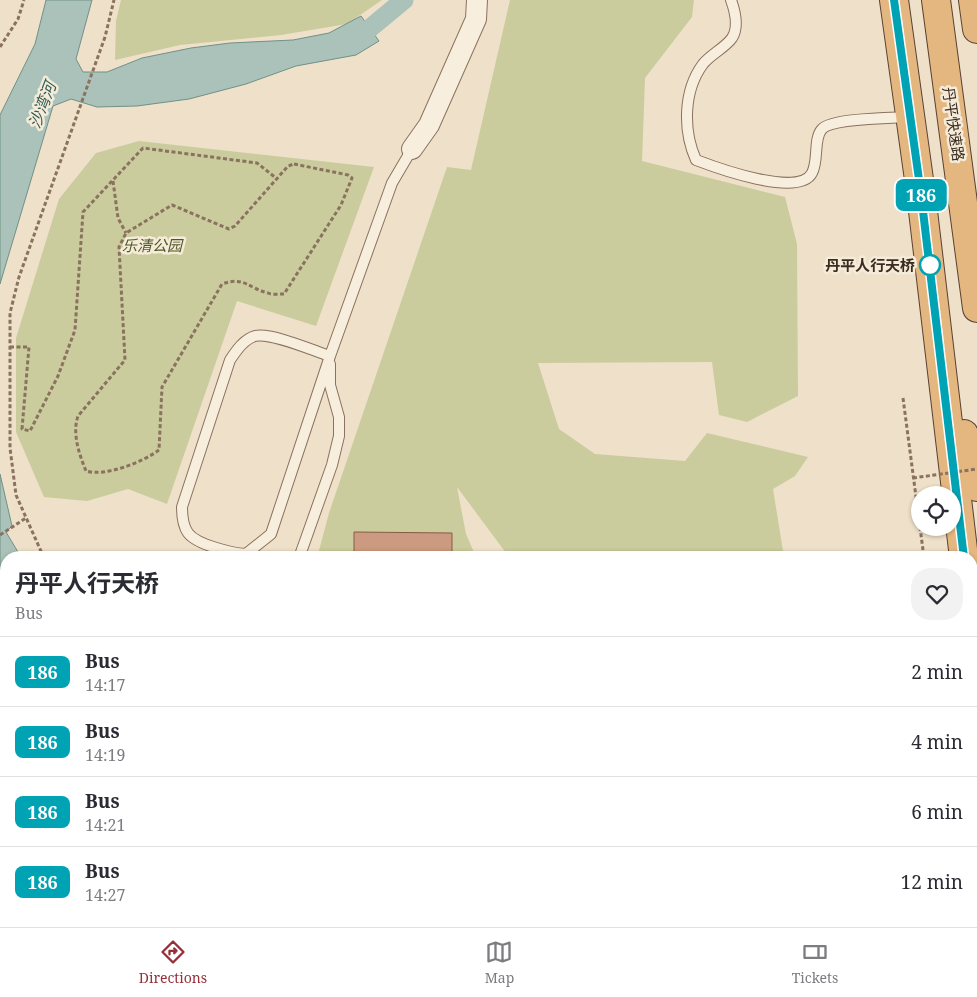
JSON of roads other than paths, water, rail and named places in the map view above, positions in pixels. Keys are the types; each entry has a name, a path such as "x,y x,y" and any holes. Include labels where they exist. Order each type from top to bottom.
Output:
{"highway":[{"path":"894,0 921,194 963,551"},
{"path":"907,0 921,194"},
{"name":"丹平快速路","path":"936,0 977,308"},
{"path":"973,0 977,29"},
{"path":"936,323 977,487"}],"street":[{"path":"412,149 429,125 476,19 477,0"}],"lane":[{"path":"731,0 736,24 732,38 703,64 692,83 687,109 689,145 696,160 727,171 785,184 805,181 812,174 819,135 823,128 835,123 910,117"},
{"path":"250,551 271,534 330,356 392,183 412,149"},
{"path":"227,551 194,539 187,532 183,521 182,507 230,360 242,345 255,336 268,336 330,356"},
{"path":"301,551 332,465 339,436 339,417 330,385 330,356"}],"water":[{"name":"沙湾河","path":"46,0 92,0 76,59 83,72 107,72 142,58 191,48 230,43 293,40 329,33 361,16 379,41 356,55 296,66 246,84 189,99 137,106 97,107 71,99 53,106 0,284 0,115 35,44"},
{"path":"0,474 12,526 6,532 17,551 0,551"}],"waterway":[{"path":"345,40 369,29 404,0"}],"place":[{"name":"丹平人行天桥","path":"930,265"}],"park label":[{"name":"乐清公园","path":"152,245"}]}
